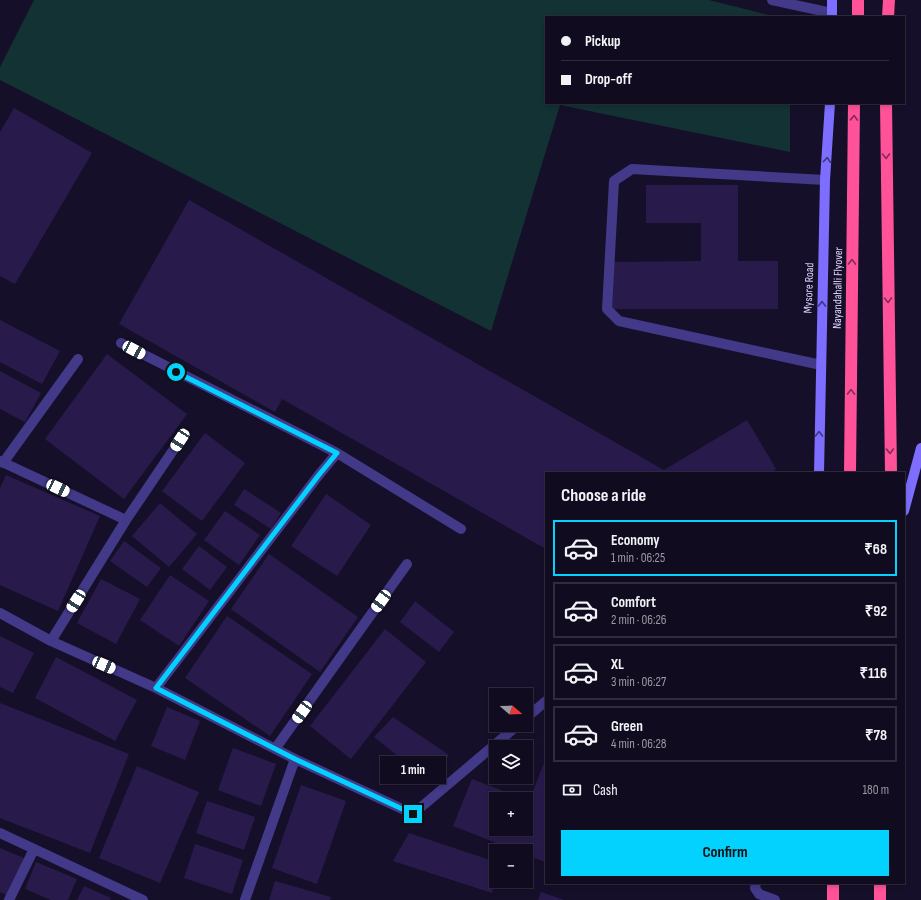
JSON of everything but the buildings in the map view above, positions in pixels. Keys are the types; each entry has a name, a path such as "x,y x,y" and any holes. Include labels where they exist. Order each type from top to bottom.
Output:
{"highway":[{"path":"858,0 858,16"},
{"path":"888,16 889,0"},
{"name":"Nayandahalli Flyover","path":"850,472 854,104"},
{"path":"886,104 891,472"},
{"path":"833,884 833,900"},
{"path":"880,884 880,900"}],"street":[{"path":"772,0 832,15 832,0"},
{"name":"Mysore Road","path":"818,472 826,180 830,104"},
{"path":"821,365 619,321 607,309 614,181 632,169 826,180"},
{"path":"121,343 337,453 461,529"},
{"path":"78,359 1,462 126,520"},
{"path":"51,641 126,520 180,440"},
{"path":"905,507 921,448"},
{"path":"156,688 337,453"},
{"path":"275,749 407,564"},
{"path":"0,613 51,641 156,688 295,759 413,814 510,732"},
{"path":"533,712 545,703"},
{"path":"245,900 295,759"},
{"path":"0,833 143,900"},
{"path":"9,900 34,849"},
{"path":"756,884 759,894 775,900"}],"green space":[{"path":"34,0 709,0 773,16 545,16 545,104 790,104 790,152 560,105 491,331 0,80 0,67"}],"route":[{"path":"176,372 337,453 156,688 295,759 413,814"}]}
